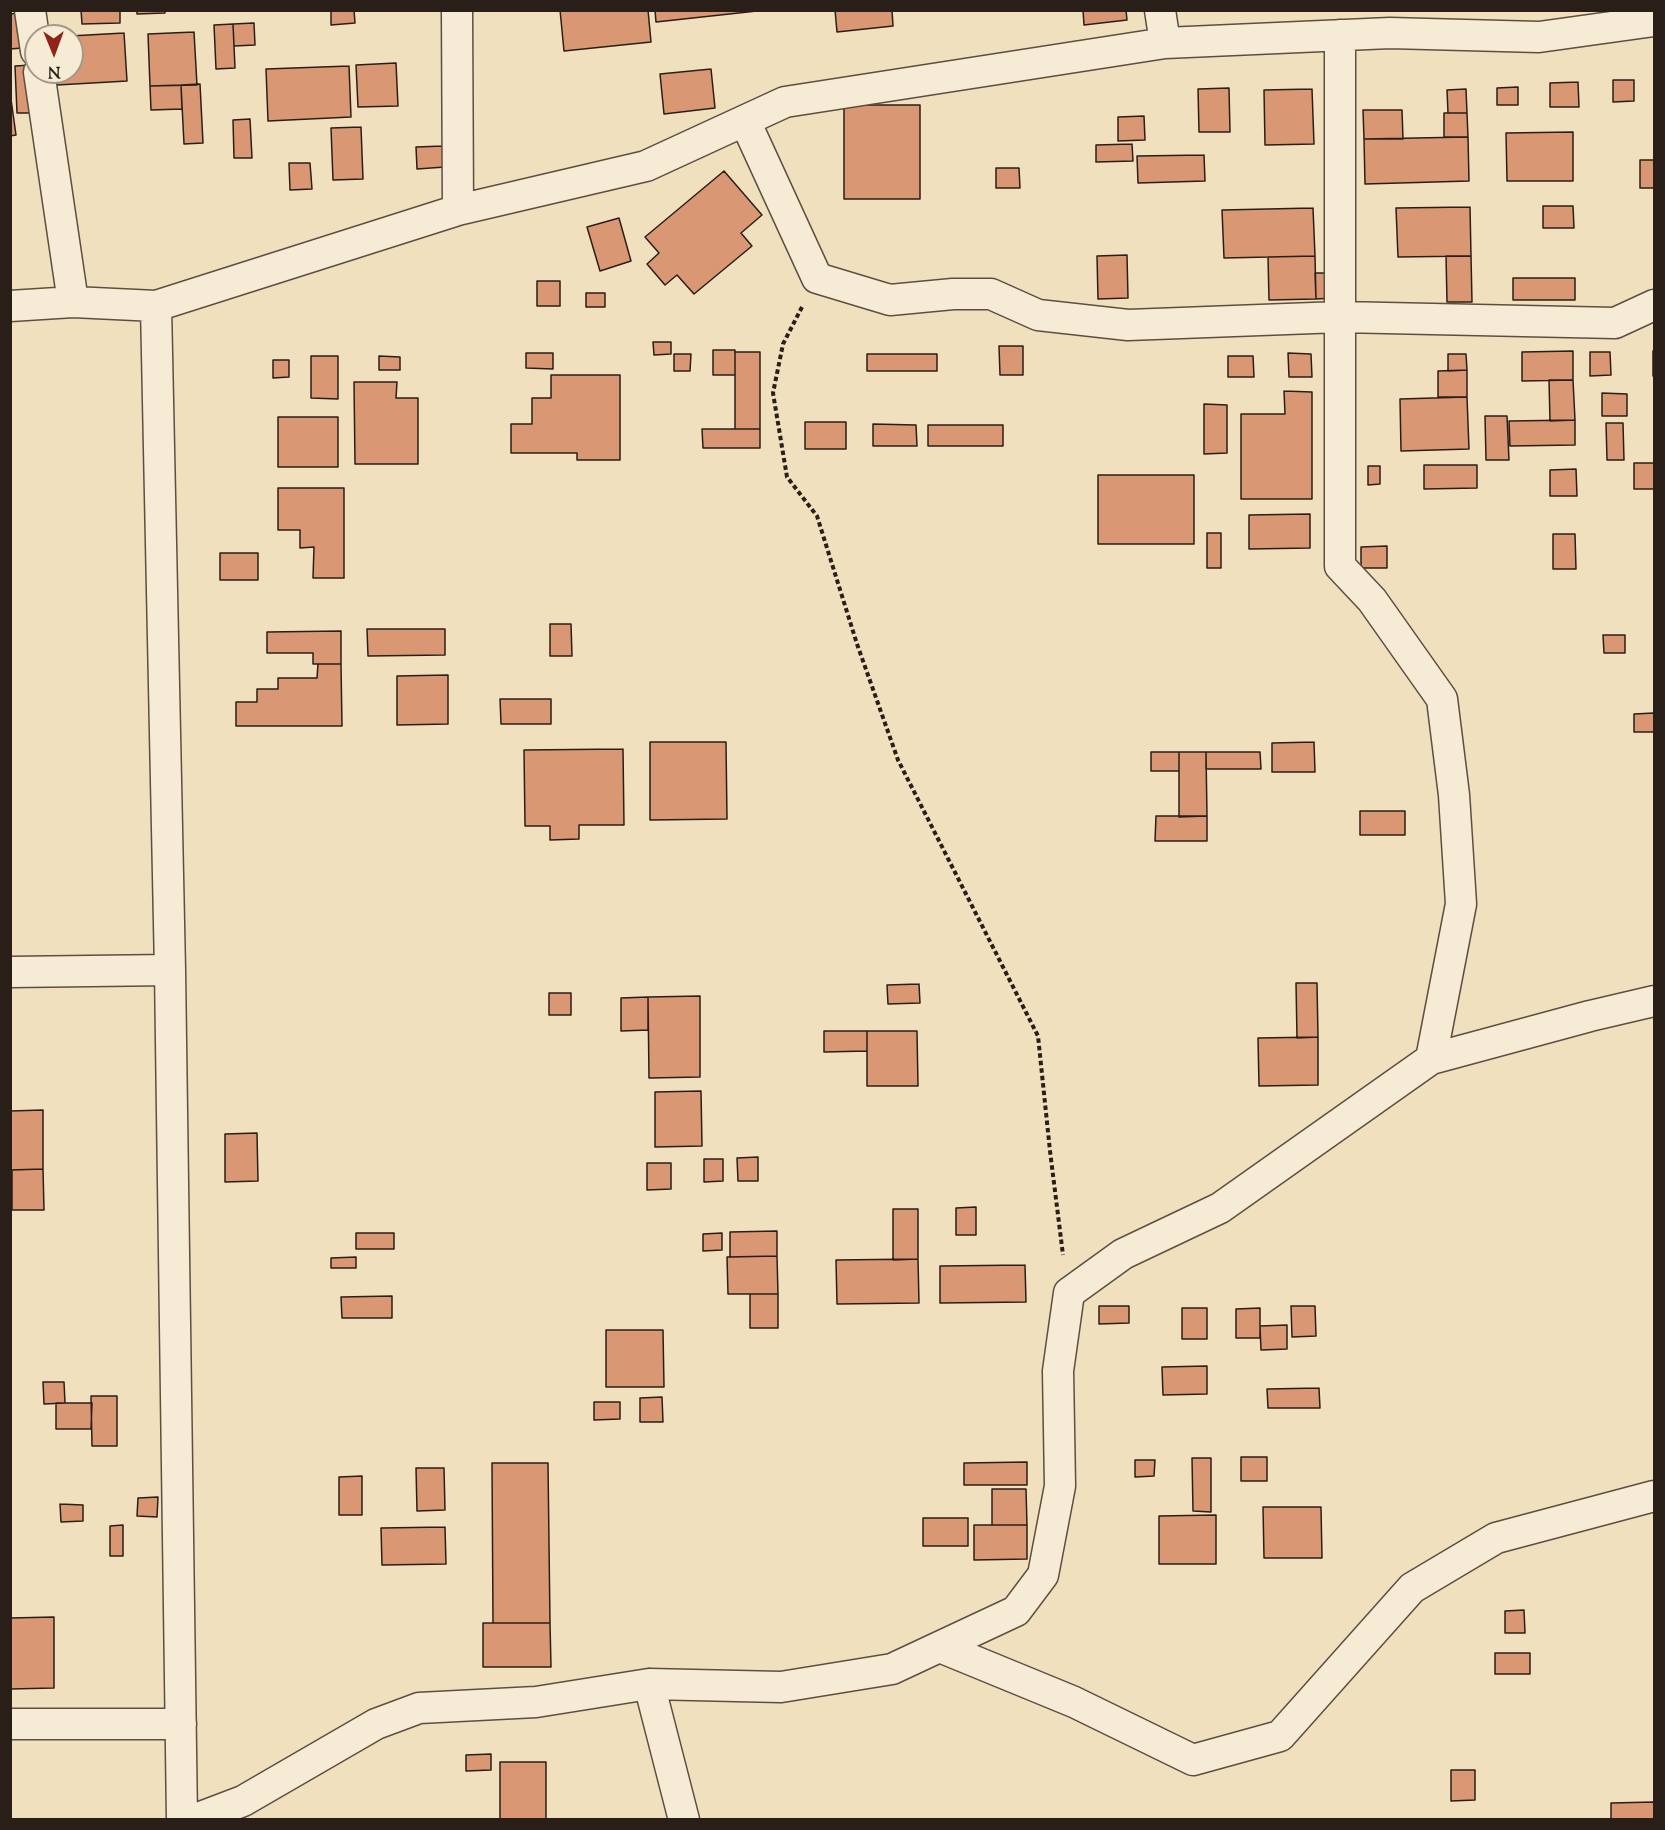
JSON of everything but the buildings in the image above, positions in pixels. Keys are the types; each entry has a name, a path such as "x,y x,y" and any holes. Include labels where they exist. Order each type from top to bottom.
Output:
{"street":[{"path":"457,10 458,210"},
{"path":"1160,10 1165,42"},
{"path":"10,306 73,302 156,306 458,210 646,166 785,102 1165,42 1340,35 1390,22 1539,37 1654,21"},
{"path":"1340,35 1340,566 1372,600 1442,699 1454,795 1461,904 1431,1059"},
{"path":"41,84 73,302"},
{"path":"745,121 818,278 890,300 953,294 992,294 1038,315 1128,325 1340,317 1614,323 1654,305"},
{"path":"156,306 170,970 182,1820"},
{"path":"10,972 170,970"},
{"path":"193,1820 243,1801 376,1724 419,1708 536,1702 650,1684 781,1687 892,1668 1016,1611 1043,1575 1060,1486 1058,1371 1069,1293 1123,1254 1220,1208 1431,1059 1654,1001"},
{"path":"940,1647 1074,1702 1193,1760 1280,1736 1412,1588 1496,1538 1654,1496"},
{"path":"650,1684 684,1820"},
{"path":"10,1724 181,1724"}],"path":[{"path":"818,278 783,344 773,393 787,477 817,516 857,644 898,760 1038,1036 1050,1151 1069,1293"}]}
